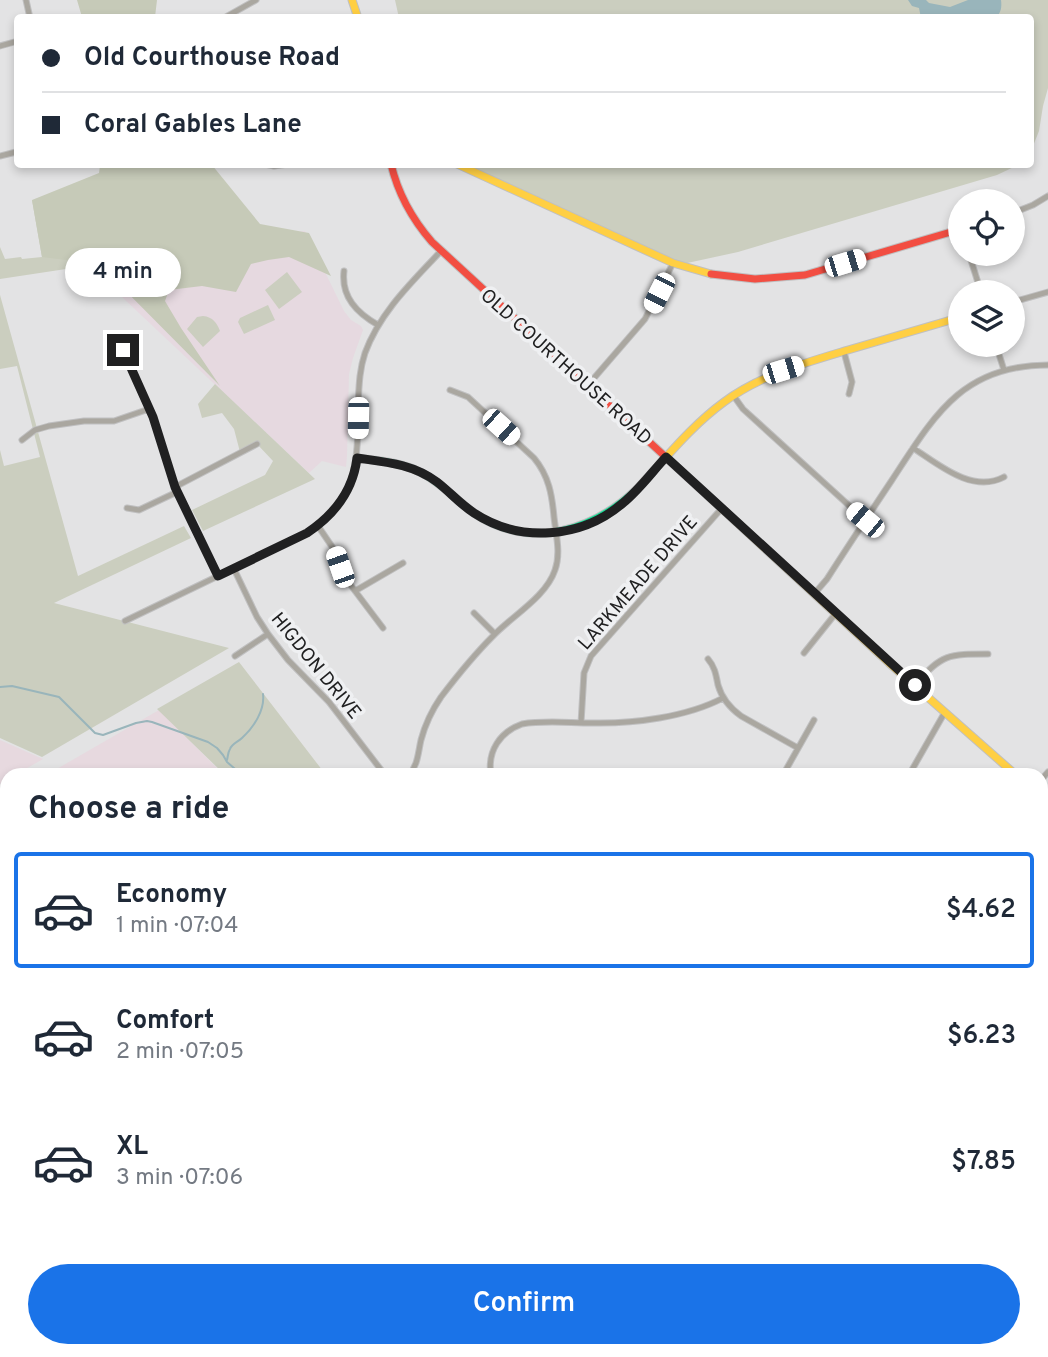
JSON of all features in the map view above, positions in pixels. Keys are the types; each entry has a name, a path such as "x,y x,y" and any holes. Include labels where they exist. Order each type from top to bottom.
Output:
{"street":[{"path":"231,14 256,0"},
{"name":"OLD COURTHOUSE ROAD","path":"392,168 400,195 410,214 442,251 1008,768"},
{"path":"466,168 673,263 722,277 757,280 785,278 822,270 948,233"},
{"path":"1025,208 1048,196"},
{"path":"125,621 307,533 327,518 342,499 353,477 357,458 360,374 365,353 378,325 399,297 442,251"},
{"path":"588,386 645,318 673,263"},
{"path":"344,271 345,289 352,305 363,317 378,325"},
{"path":"1025,299 1048,292"},
{"path":"357,458 413,468 437,482 476,514 500,526 524,532 569,531 615,510 708,414 733,395 783,370 948,321"},
{"path":"117,345 126,354 149,408 176,490 218,576"},
{"path":"844,352 852,383 849,394"},
{"path":"1000,357 1004,370"},
{"path":"815,593 827,579 927,426 948,402 971,385 1004,370 1048,365"},
{"path":"414,768 425,729 436,705 495,634 543,590 552,577 558,560 550,484 541,465 468,397 450,390"},
{"path":"733,395 743,410 865,520"},
{"path":"22,440 35,430 50,426 84,421 114,421 149,408"},
{"path":"127,508 139,510 257,444"},
{"path":"913,448 963,478 991,482 1004,477"},
{"name":"LARKMEADE DRIVE","path":"581,723 584,674 591,656 722,508"},
{"path":"318,526 327,537 346,579 383,628"},
{"path":"355,591 403,563"},
{"name":"HIGDON DRIVE","path":"234,569 268,634 288,660 329,702 380,768"},
{"path":"474,613 495,634"},
{"path":"804,653 836,613"},
{"path":"235,656 268,634"},
{"path":"915,685 931,667 946,657 988,654"},
{"path":"708,659 716,670 723,698 732,710 798,748"},
{"path":"490,768 495,745 514,727 530,723 624,723 694,710 723,698"},
{"path":"913,768 945,712"},
{"path":"787,768 814,720"}],"shaded area":[{"path":"305,231 344,311 363,330 349,374 346,467 322,461 309,473 89,266"},
{"path":"159,710 217,768 58,768"},
{"path":"0,740 43,759 27,768 0,768"}],"green space":[{"path":"77,0 157,0 155,14 81,14"},
{"path":"395,0 1048,0 1048,88 1034,144 1034,14 398,14"},
{"path":"100,168 214,168 260,224 309,233 331,276 289,257 251,264 236,292 202,286 169,290 165,301 220,386 99,264 42,257 32,200 99,173"},
{"path":"465,168 1012,168 997,175 738,252 678,265"},
{"path":"32,200 99,264 0,279 0,247 5,259 42,257"},
{"path":"287,272 302,292 279,309 265,290"},
{"path":"0,295 78,576 184,526 191,538 54,603 229,648 42,757 0,738 0,450 4,466 40,457 17,366 0,369"},
{"path":"268,305 275,320 244,334 238,322 240,318"},
{"path":"203,316 214,321 220,331 203,347 187,329 197,317"},
{"path":"215,384 315,479 203,531 192,510 265,475 273,461 257,444 240,452 234,429 222,413 202,418 198,404"},
{"path":"239,662 321,768 218,768 157,709"}],"water":[{"path":"908,0 926,0 950,7 968,0 1001,0 998,14 920,14 919,8 912,6"}],"waterway":[{"path":"0,687 12,686 59,697 95,733 103,735 136,723 152,722 208,742 217,748 234,768"},
{"path":"227,760 231,747 246,734 258,718 263,694"}],"traffic: fast":[{"path":"357,458 397,464 420,472 480,517 500,527 521,532 542,533 583,524 602,515 637,489"}],"traffic: slow":[{"path":"352,0 357,14"},
{"path":"466,168 673,263 711,274"},
{"path":"637,489 700,421 753,384 816,360 948,321"},
{"path":"707,495 889,663 1008,768"}],"traffic: jam":[{"path":"392,168 407,206 432,242 707,495"},
{"path":"711,274 755,279 805,275 948,233"}],"route":[{"path":"123,350 153,417 175,487 218,576 318,526 336,509 342,499 353,477 357,458 413,468 437,482 465,507 488,521 512,530 538,533 569,531 615,510 666,457 915,685"}]}
